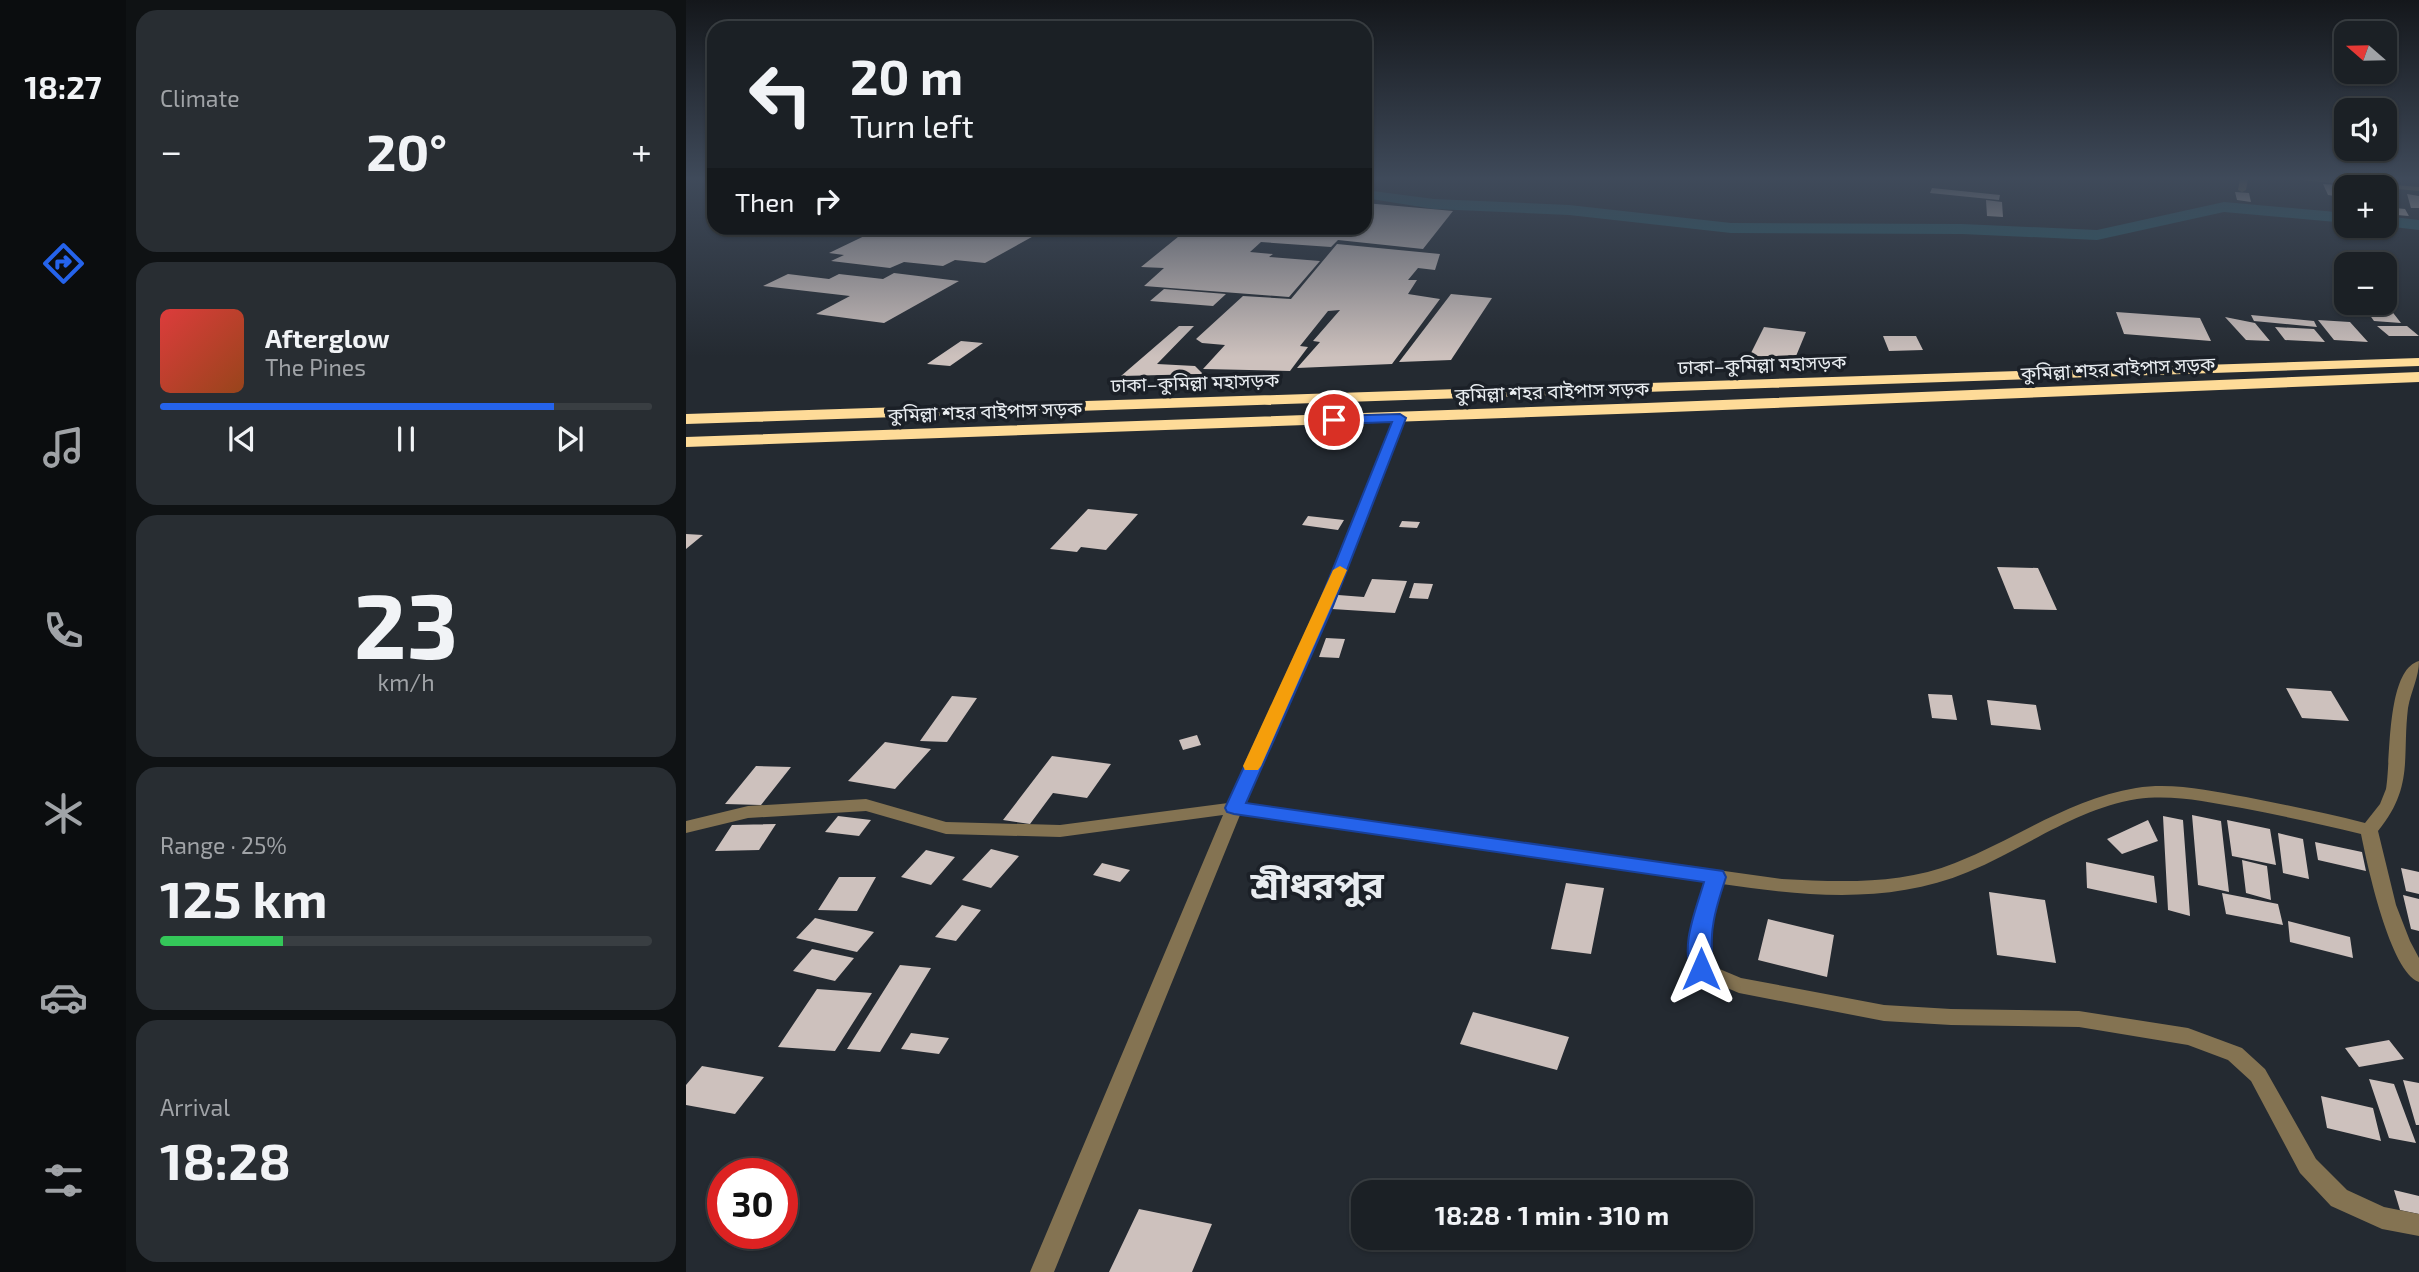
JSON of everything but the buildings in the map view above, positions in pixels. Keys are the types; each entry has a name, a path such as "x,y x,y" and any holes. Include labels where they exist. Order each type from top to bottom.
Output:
{"highway":[{"path":"2419,353 2249,357 2226,359 2224,367 2243,383 2261,389 2419,385"},
{"name":"ঢাকা–কুমিল্লা মহাসড়ক","path":"686,419 2419,362"},
{"name":"কুমিল্লা শহর বাইপাস সড়ক","path":"686,442 1400,418 2419,377"}],"street":[{"path":"1042,1272 1234,808 1325,606 1400,418"},
{"path":"2369,830 2388,807 2395,787 2400,720 2408,675 2419,665"},
{"path":"686,827 748,812 866,805 946,828 1060,831 1234,808 1782,886 1861,889 1935,877 2010,844 2066,814 2135,794 2191,793 2316,815 2369,830"},
{"path":"2369,830 2380,881 2407,957 2419,974"},
{"path":"1716,877 1702,923 1699,952 1701,969 1716,977 1739,985 1884,1013 2079,1019 2188,1037 2235,1054 2258,1075 2308,1166 2339,1198 2382,1218 2419,1225"}],"slow traffic":[{"path":"1252,766 1340,570"}],"district":[{"name":"শ্রীধরপুর","path":"1317,883"}],"route":[{"path":"1334,420 1400,418 1325,606 1234,808 1716,877 1702,923 1699,952 1701,969"}]}
